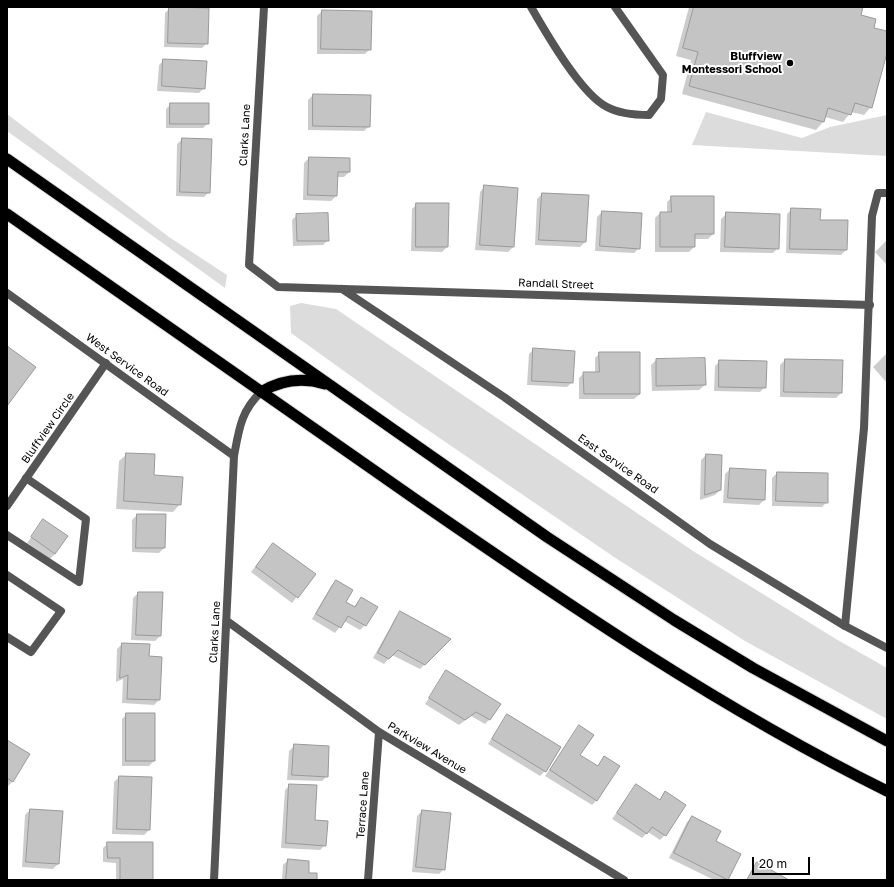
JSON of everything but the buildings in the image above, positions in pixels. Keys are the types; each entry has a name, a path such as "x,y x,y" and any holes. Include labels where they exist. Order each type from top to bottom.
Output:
{"highway":[{"path":"7,159 333,386 501,506 674,620 753,668 887,741"},
{"path":"7,214 471,537 677,674 770,729 887,791"},
{"path":"261,392 274,384 300,380 316,381 333,386"}],"street":[{"name":"Clarks Lane","path":"249,265 264,7"},
{"path":"531,7 553,46 593,97 607,107 630,115 649,115 661,99 663,75 615,7"},
{"path":"845,626 864,428 870,305 872,216 878,193 887,193"},
{"name":"Randall Street","path":"249,265 278,287 870,305"},
{"name":"East Service Road","path":"342,289 504,397 710,544 845,626 887,648"},
{"name":"West Service Road","path":"7,293 234,456"},
{"name":"Bluffview Circle","path":"7,506 106,363"},
{"name":"Clarks Lane","path":"214,880 234,456 242,419 247,408 261,392"},
{"path":"7,535 79,582 86,519 26,478"},
{"path":"7,575 61,611 31,652 7,637"},
{"name":"Parkview Avenue","path":"227,621 379,732 624,880"},
{"name":"Terrace Lane","path":"368,880 379,732"}],"shaded area":[{"path":"706,112 802,138 830,127 887,115 887,156 692,145"},
{"path":"7,114 169,237 227,275 225,288 7,131"},
{"path":"301,303 336,309 693,551 836,639 887,668 887,719 745,641 614,557 397,409 291,333 290,306"}],"place":[{"name":"Bluffview Montessori School","path":"790,63"}]}
